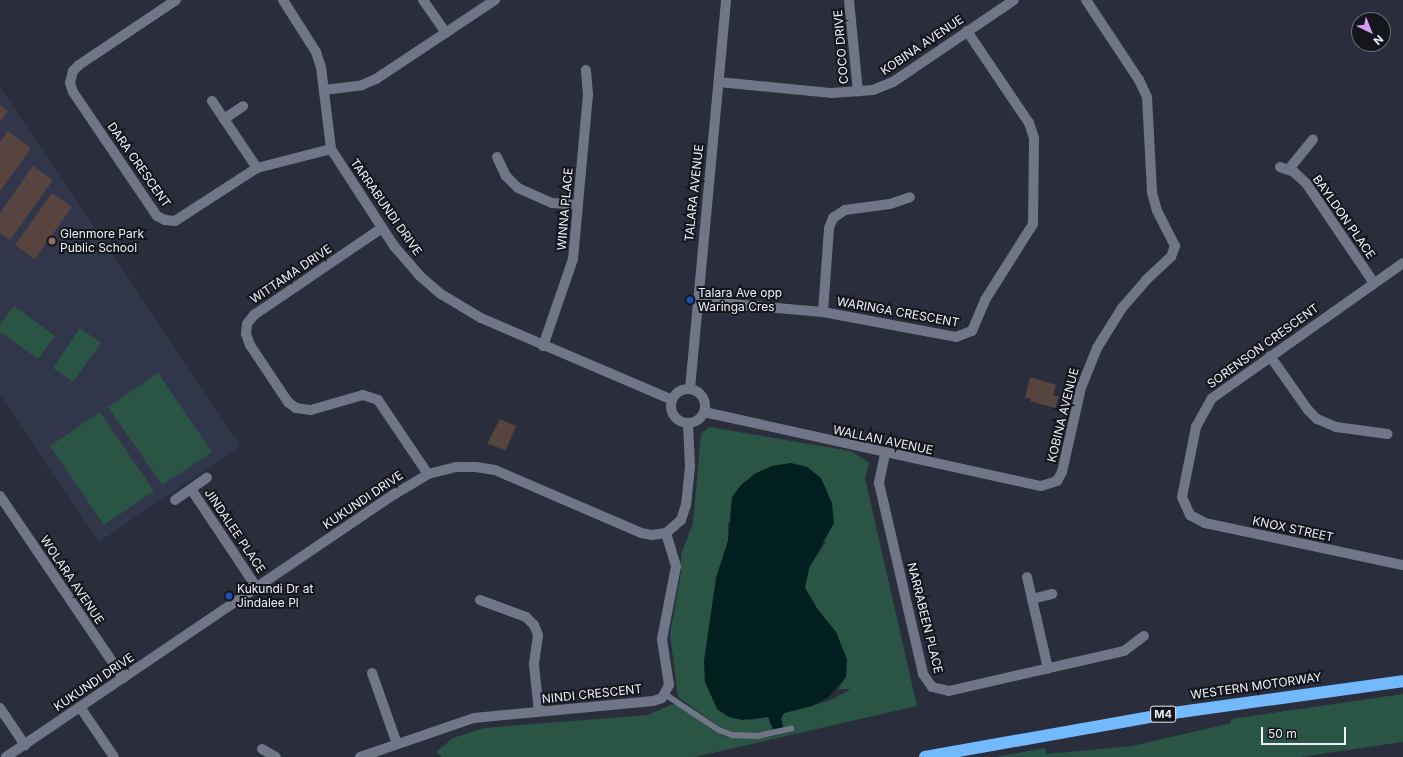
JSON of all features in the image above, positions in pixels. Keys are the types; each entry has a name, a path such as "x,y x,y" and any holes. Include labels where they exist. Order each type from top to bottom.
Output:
{"highway":[{"name":"WESTERN MOTORWAY","path":"925,757 1166,714 1403,680"}],"street":[{"name":"DARA CRESCENT","path":"176,0 76,68 70,78 73,92 154,213 165,220 179,219 257,168 331,149"},
{"name":"TARRABUNDI DRIVE","path":"283,0 313,45 324,90 331,149 382,228 413,269 441,294 481,318 543,346 672,400"},
{"path":"423,0 446,33"},
{"path":"324,90 362,85 376,79 496,0"},
{"name":"TALARA AVENUE","path":"690,389 726,0"},
{"name":"COCO DRIVE","path":"850,0 858,92"},
{"name":"KOBINA AVENUE","path":"718,82 832,93 858,92 893,82 1014,0"},
{"name":"KOBINA AVENUE","path":"1057,481 1062,472 1081,388 1097,348 1122,308 1146,280 1171,257 1175,246 1157,211 1152,192 1148,97 1139,80 1086,0"},
{"name":"WARINGA CRESCENT","path":"697,301 823,312 956,337 965,336 975,327 985,300 1031,228 1034,217 1033,132 967,31"},
{"name":"WINNA PLACE","path":"543,346 572,267 588,94 586,70"},
{"path":"212,101 257,168"},
{"path":"224,119 243,106"},
{"name":"BAYLDON PLACE","path":"1313,139 1285,168 1306,183 1374,283"},
{"path":"497,157 506,176 518,188 552,203 578,205"},
{"path":"823,312 829,228 833,218 845,210 890,204 910,197"},
{"name":"WITTAMA DRIVE","path":"382,228 254,315 247,324 246,334 248,343 288,402 296,408 310,410 362,395 378,400 428,474"},
{"name":"SORENSON CRESCENT","path":"1185,507 1182,491 1196,427 1203,410 1225,387 1403,263"},
{"path":"1270,356 1308,410 1317,419 1336,427 1365,433 1388,434"},
{"path":"690,389 702,397 704,412 698,420 688,423 674,416 672,400 679,392 690,389"},
{"name":"WALLAN AVENUE","path":"704,412 885,454 1041,486 1057,481"},
{"path":"665,694 669,679 662,639 676,566 666,532 681,520 686,506 690,466 688,423"},
{"name":"NARRABEEN PLACE","path":"885,454 879,483 927,682 936,690 949,691 1124,651 1144,636"},
{"name":"KUKUNDI DRIVE","path":"6,757 428,474 462,467 495,470 641,533 652,536 666,532"},
{"name":"JINDALEE PLACE","path":"175,500 207,478"},
{"name":"JINDALEE PLACE","path":"191,489 257,588"},
{"name":"WOLARA AVENUE","path":"0,496 122,678"},
{"name":"KNOX STREET","path":"1185,507 1194,518 1205,524 1403,565"},
{"path":"1026,577 1048,669"},
{"path":"1032,599 1052,594"},
{"path":"480,600 526,617 534,625 538,635 534,665 539,712"},
{"path":"372,673 397,744"},
{"name":"NINDI CRESCENT","path":"360,757 471,719 653,701 665,694"},
{"path":"80,707 114,757"},
{"path":"0,708 25,745"},
{"path":"262,749 276,757"}],"lane":[{"path":"665,694 719,730 732,735 757,736 791,729"}],"shaded area":[{"name":"Glenmore Park Public School","path":"0,87 241,446 99,542 0,395"},
{"path":"791,463 807,467 821,478 832,503 834,523 809,568 805,588 818,610 836,632 847,659 846,677 829,697 812,706 784,713 781,718 783,727 773,729 768,717 742,720 729,717 717,709 705,682 704,661 716,578 728,541 732,497 742,484 756,473 772,466"}],"green space":[{"path":"14,306 55,336 38,359 0,332 0,325"},
{"path":"80,328 101,343 73,382 53,368"},
{"path":"158,373 212,452 162,485 108,407"},
{"path":"100,412 154,491 104,525 50,446"},
{"path":"709,427 851,451 869,463 865,478 917,706 695,757 442,757 436,752 453,738 484,728 648,715 672,704 679,706 717,733 728,738 769,737 792,732 791,727 783,727 781,718 784,713 829,701 851,689 838,689 846,677 836,632 818,610 805,588 809,568 826,542 728,522 728,541 716,578 750,720 768,717 773,729 757,733 734,733 724,730 678,697 670,634 681,572 681,554 693,523 701,434"},
{"path":"1403,694 1403,742 1300,757 995,757 1045,748 1046,754 1132,746 1231,723 1231,719"}],"building":[{"path":"0,105 8,111 0,122"},
{"path":"8,131 31,148 0,191 0,142"},
{"path":"33,166 53,180 10,240 0,233 0,213"},
{"path":"52,193 72,207 35,259 15,245"},
{"path":"1030,377 1056,385 1053,395 1059,397 1055,408 1030,401 1031,398 1025,398"},
{"path":"500,419 516,426 506,450 487,444"}],"place":[{"name":"Glenmore Park Public School","path":"52,241"},
{"name":"Talara Ave opp Waringa Cres","path":"690,300"},
{"name":"Kukundi Dr at Jindalee Pl","path":"229,596"}]}
